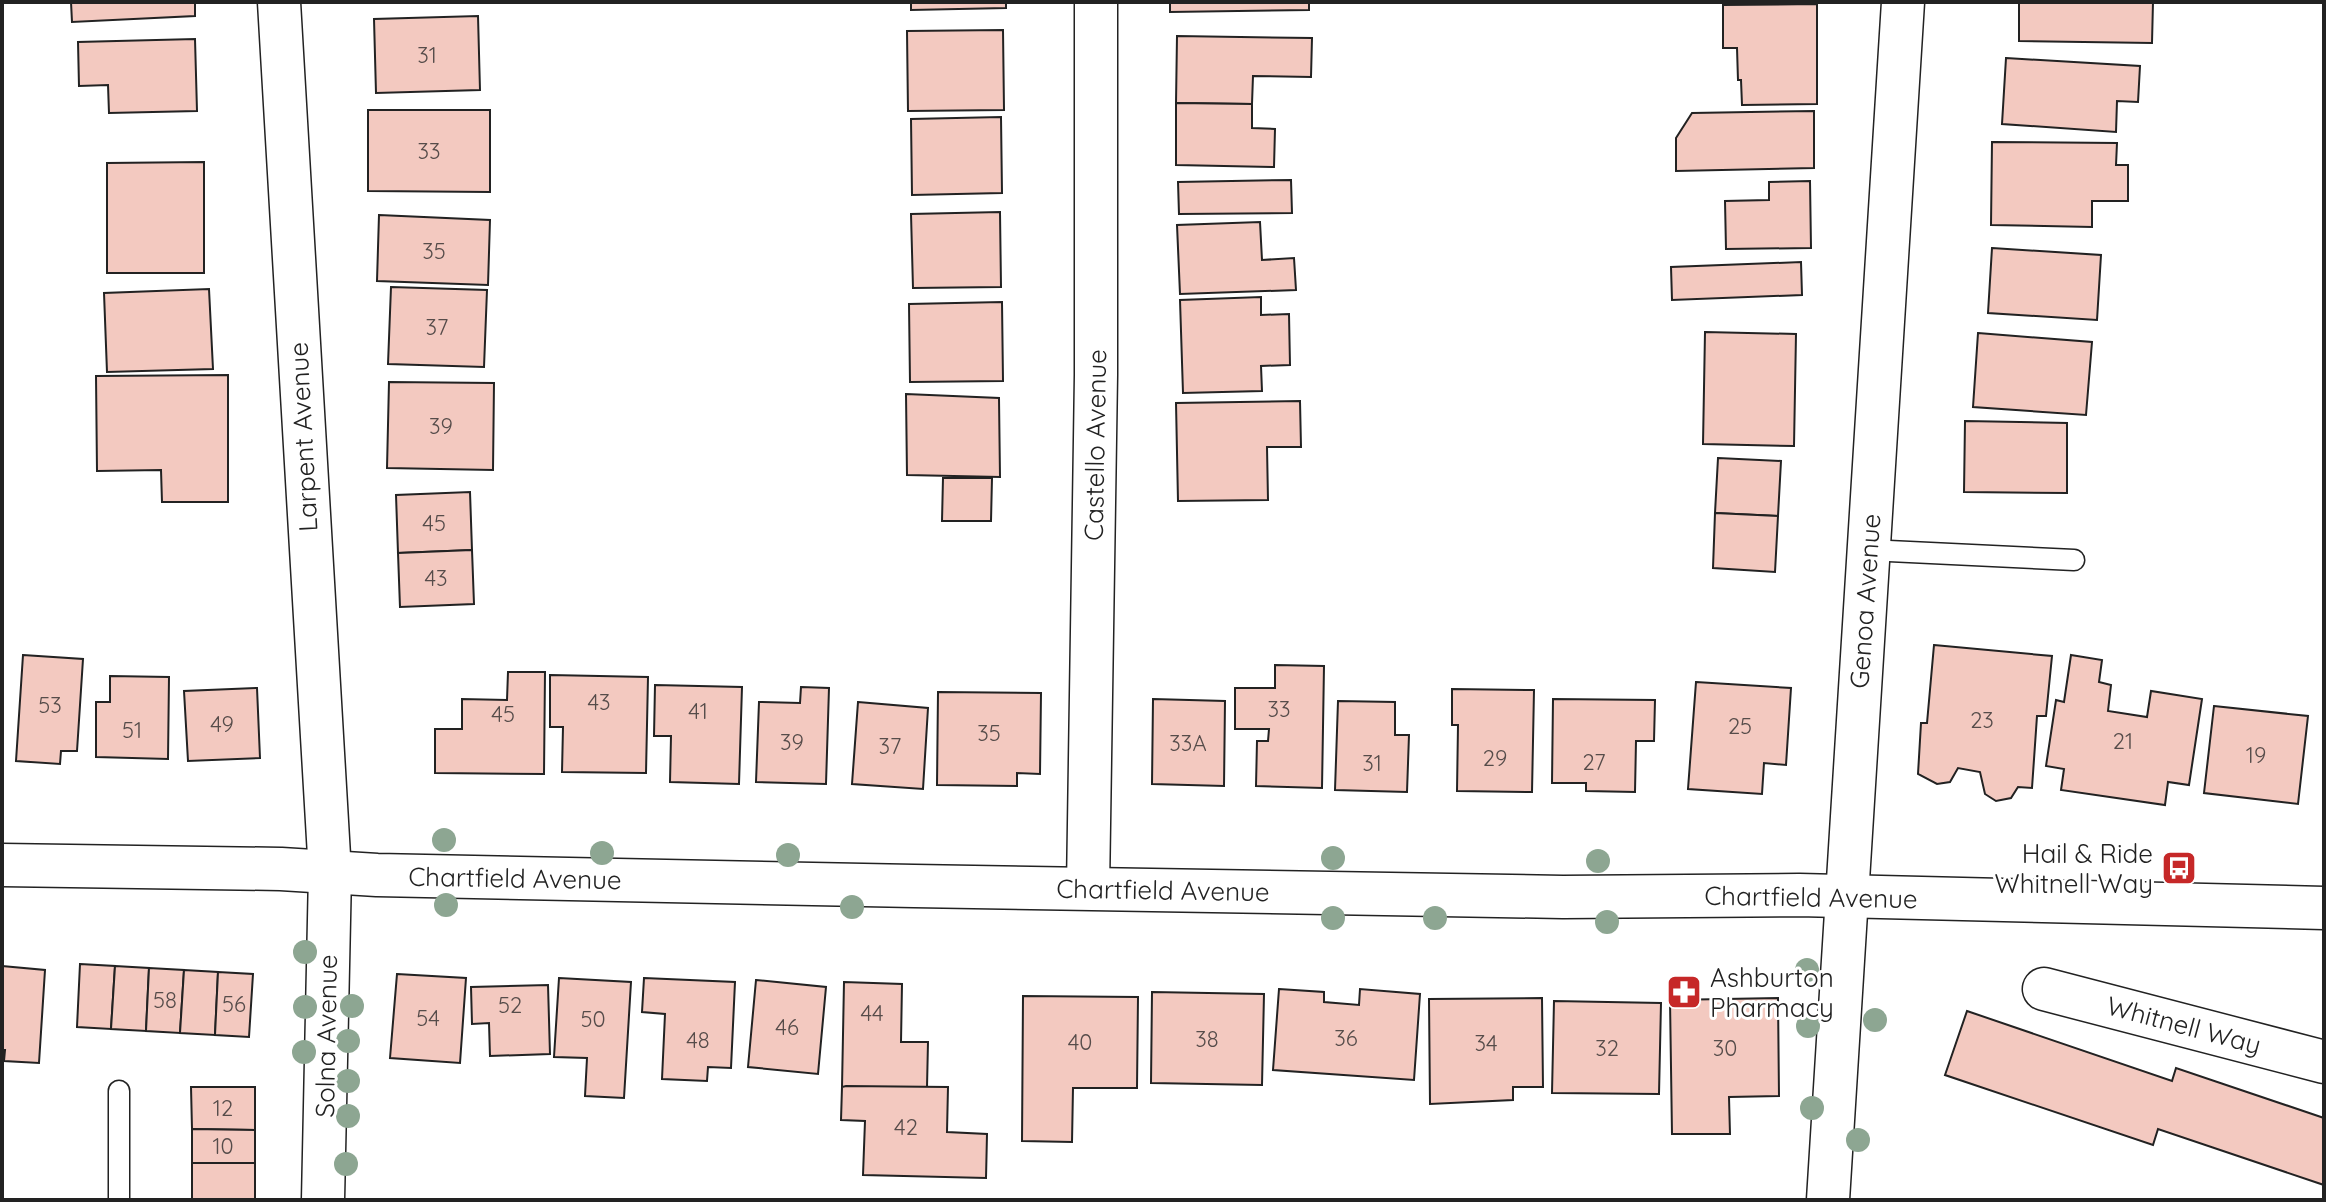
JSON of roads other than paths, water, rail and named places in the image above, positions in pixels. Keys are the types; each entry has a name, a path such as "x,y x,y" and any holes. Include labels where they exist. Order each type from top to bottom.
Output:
{"street":[{"name":"Larpent Avenue","path":"279,2 330,873"},
{"name":"Castello Avenue","path":"1088,888 1096,375 1096,2"},
{"name":"Genoa Avenue","path":"1828,1200 1903,2"},
{"name":"Chartfield Avenue","path":"2,865 1563,897 1845,897 2324,908"},
{"name":"Solna Avenue","path":"323,1200 330,873"},
{"name":"Whitnell Way","path":"2044,989 2324,1062"}],"lane":[{"path":"1868,550 2074,560"},
{"path":"119,1091 119,1200"}],"place":[{"name":"Hail & Ride Whitnell Way","path":"2179,868"},
{"name":"Ashburton Pharmacy","path":"1684,992"}]}
